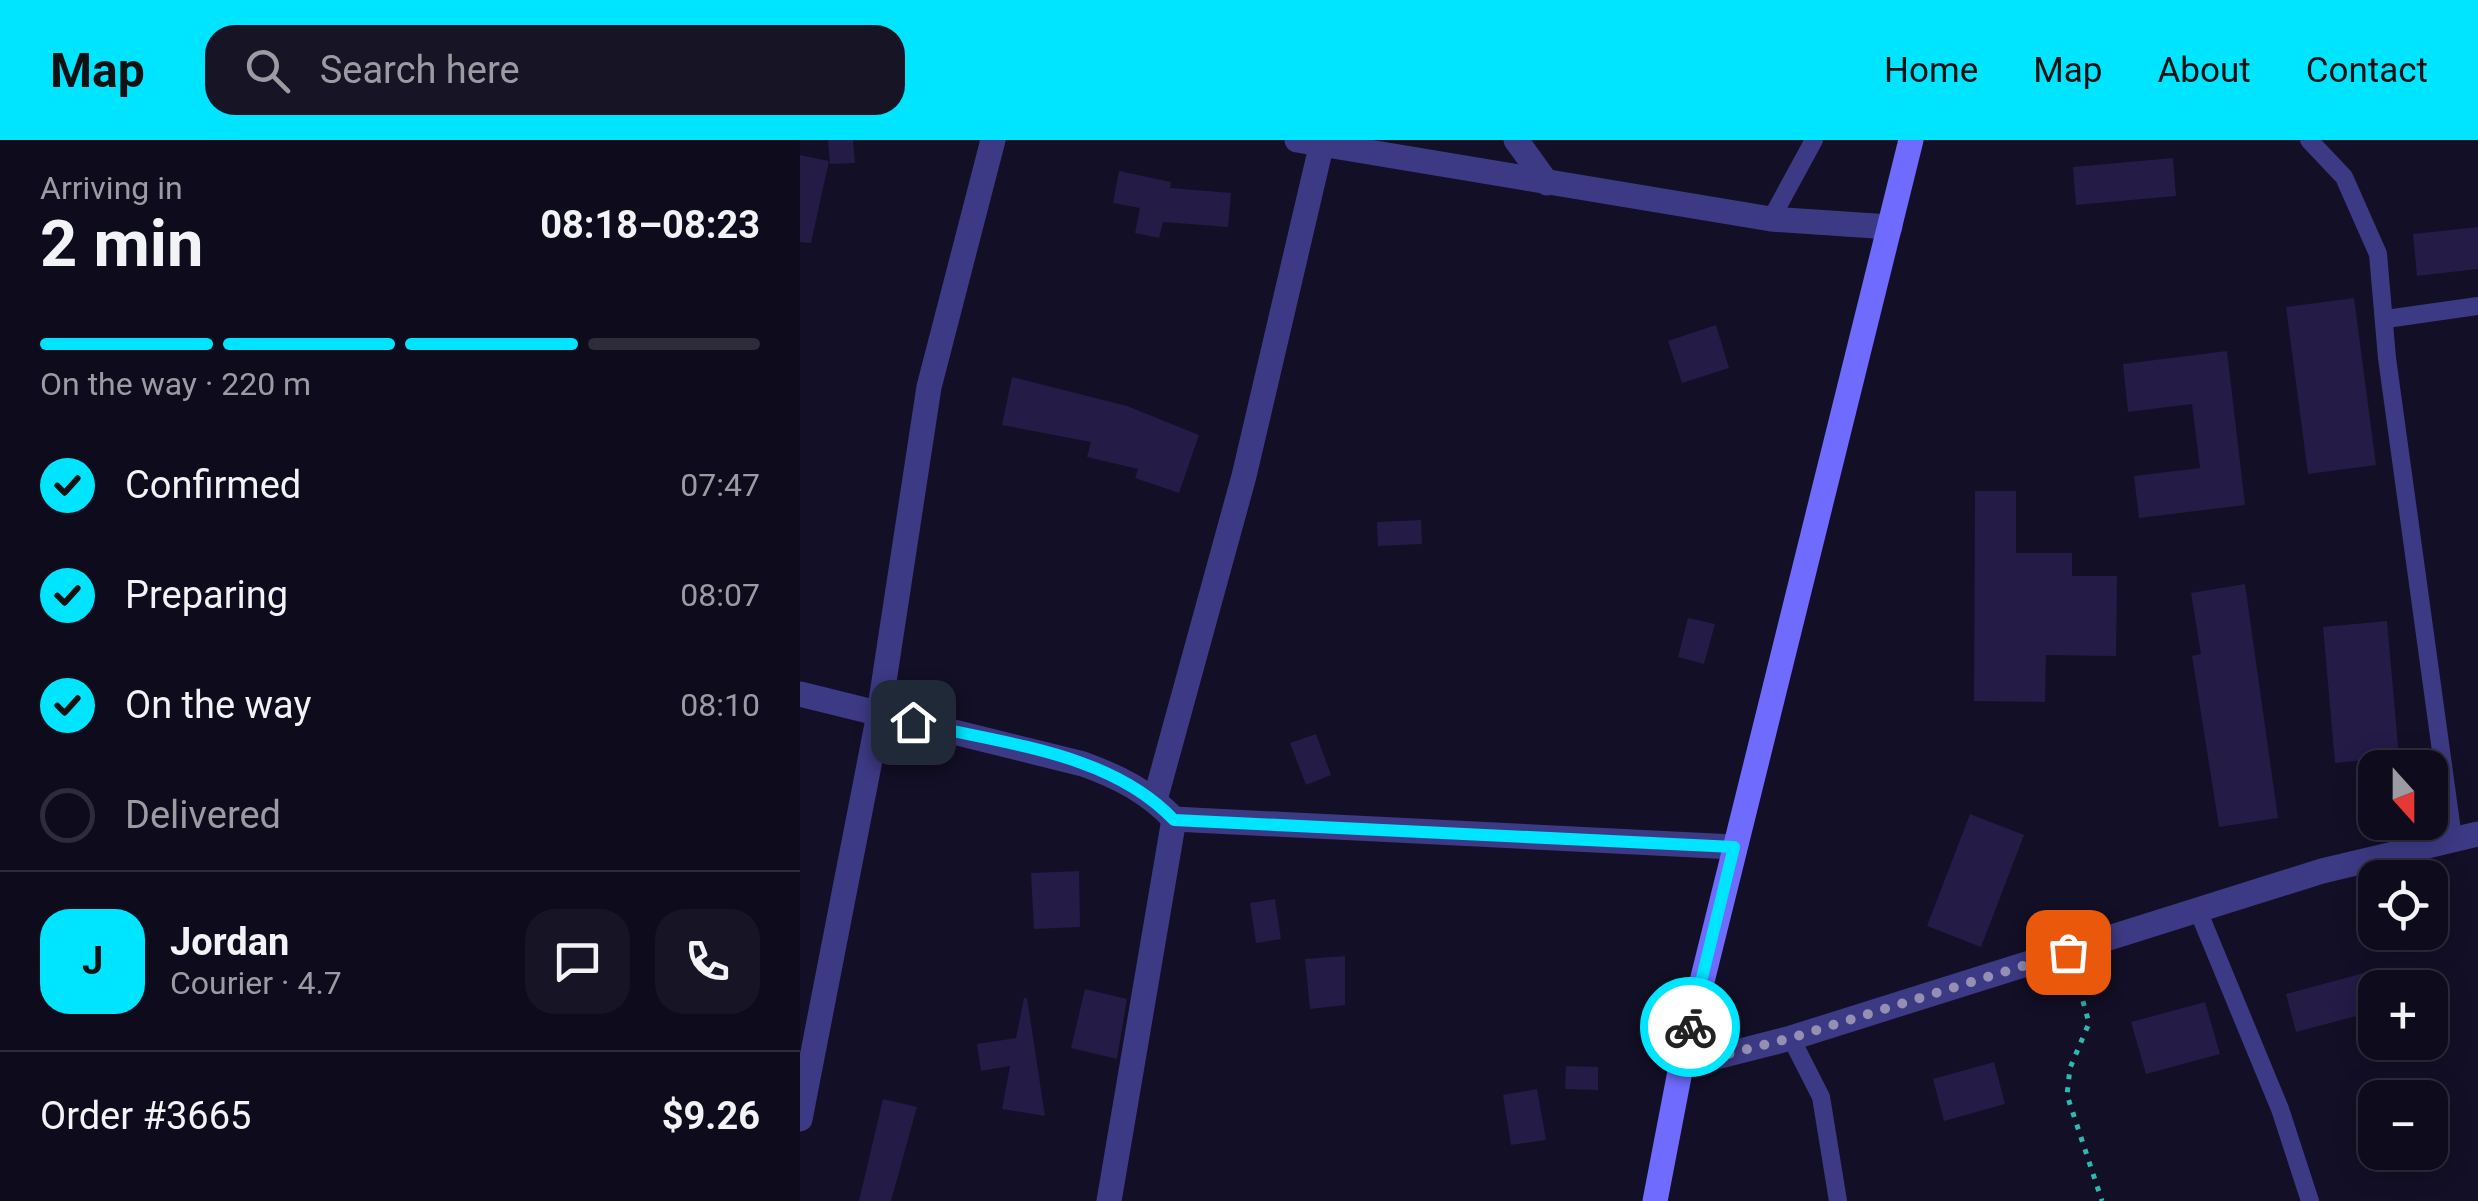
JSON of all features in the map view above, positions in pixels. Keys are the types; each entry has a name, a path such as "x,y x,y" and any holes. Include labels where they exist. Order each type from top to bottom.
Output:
{"main road":[{"path":"1655,1201 1681,1066 1734,847 1912,140"}],"street":[{"path":"800,1119 879,714 929,387 993,140"},
{"path":"1516,140 1547,184"},
{"path":"1155,800 1244,476 1309,143 1772,219 1890,226"},
{"path":"800,694 1083,764 1122,779 1155,800 1174,820 1734,847"},
{"path":"1109,1201 1174,820"},
{"path":"1681,1066 1791,1038 2197,908 2465,836"}],"lane":[{"path":"1772,219 1814,140"},
{"path":"2310,140 2344,176 2378,254 2465,836"},
{"path":"2386,319 2478,306"},
{"path":"2197,908 2280,1109 2310,1201"},
{"path":"1791,1038 1821,1098 1838,1201"}],"path":[{"path":"2068,952 2089,1023 2070,1068 2068,1095 2102,1201"}],"building":[{"path":"828,140 853,140 855,163 830,164"},
{"path":"800,155 829,161 811,243 800,242"},
{"path":"2173,158 2176,196 2076,205 2073,167"},
{"path":"1119,171 1171,182 1170,188 1231,193 1228,227 1163,222 1159,238 1135,233 1140,208 1113,203"},
{"path":"2478,227 2478,269 2417,276 2413,234"},
{"path":"2354,298 2376,465 2308,474 2286,307"},
{"path":"1716,325 1729,368 1682,383 1668,341"},
{"path":"2227,351 2245,505 2139,518 2134,476 2200,468 2192,404 2128,412 2123,364"},
{"path":"1012,377 1127,406 1199,435 1179,493 1135,478 1138,469 1087,457 1091,442 1002,425"},
{"path":"1975,491 2016,491 2016,553 2072,553 2072,576 2117,576 2116,656 2046,655 2045,702 1974,701"},
{"path":"1421,520 1422,544 1378,546 1377,522"},
{"path":"2245,584 2278,818 2219,827 2192,656 2201,654 2191,593"},
{"path":"1688,618 1715,624 1704,664 1678,657"},
{"path":"2387,621 2398,750 2358,750 2358,761 2335,763 2323,627"},
{"path":"1316,734 1331,775 1306,785 1290,743"},
{"path":"1970,814 2024,835 1981,947 1927,926"},
{"path":"1079,871 1080,927 1034,929 1031,873"},
{"path":"1275,899 1281,939 1256,943 1250,903"},
{"path":"1345,956 1345,1005 1310,1009 1305,959"},
{"path":"2358,975 2358,1016 2296,1032 2286,994"},
{"path":"1085,989 1127,999 1117,1059 1071,1048"},
{"path":"1024,998 1045,1116 1002,1109 1010,1066 981,1071 977,1044 1016,1038"},
{"path":"2205,1002 2220,1054 2146,1074 2131,1022"},
{"path":"1994,1062 2005,1104 1944,1121 1933,1079"},
{"path":"1566,1066 1598,1067 1598,1090 1565,1089"},
{"path":"1537,1089 1546,1140 1511,1145 1503,1095"},
{"path":"883,1099 917,1107 891,1201 859,1201"}],"way so far":[{"path":"1690,1027 1681,1066 1791,1038 2068,952"}],"route":[{"path":"913,722 1083,764 1122,779 1155,800 1174,820 1734,847 1690,1027"}]}
